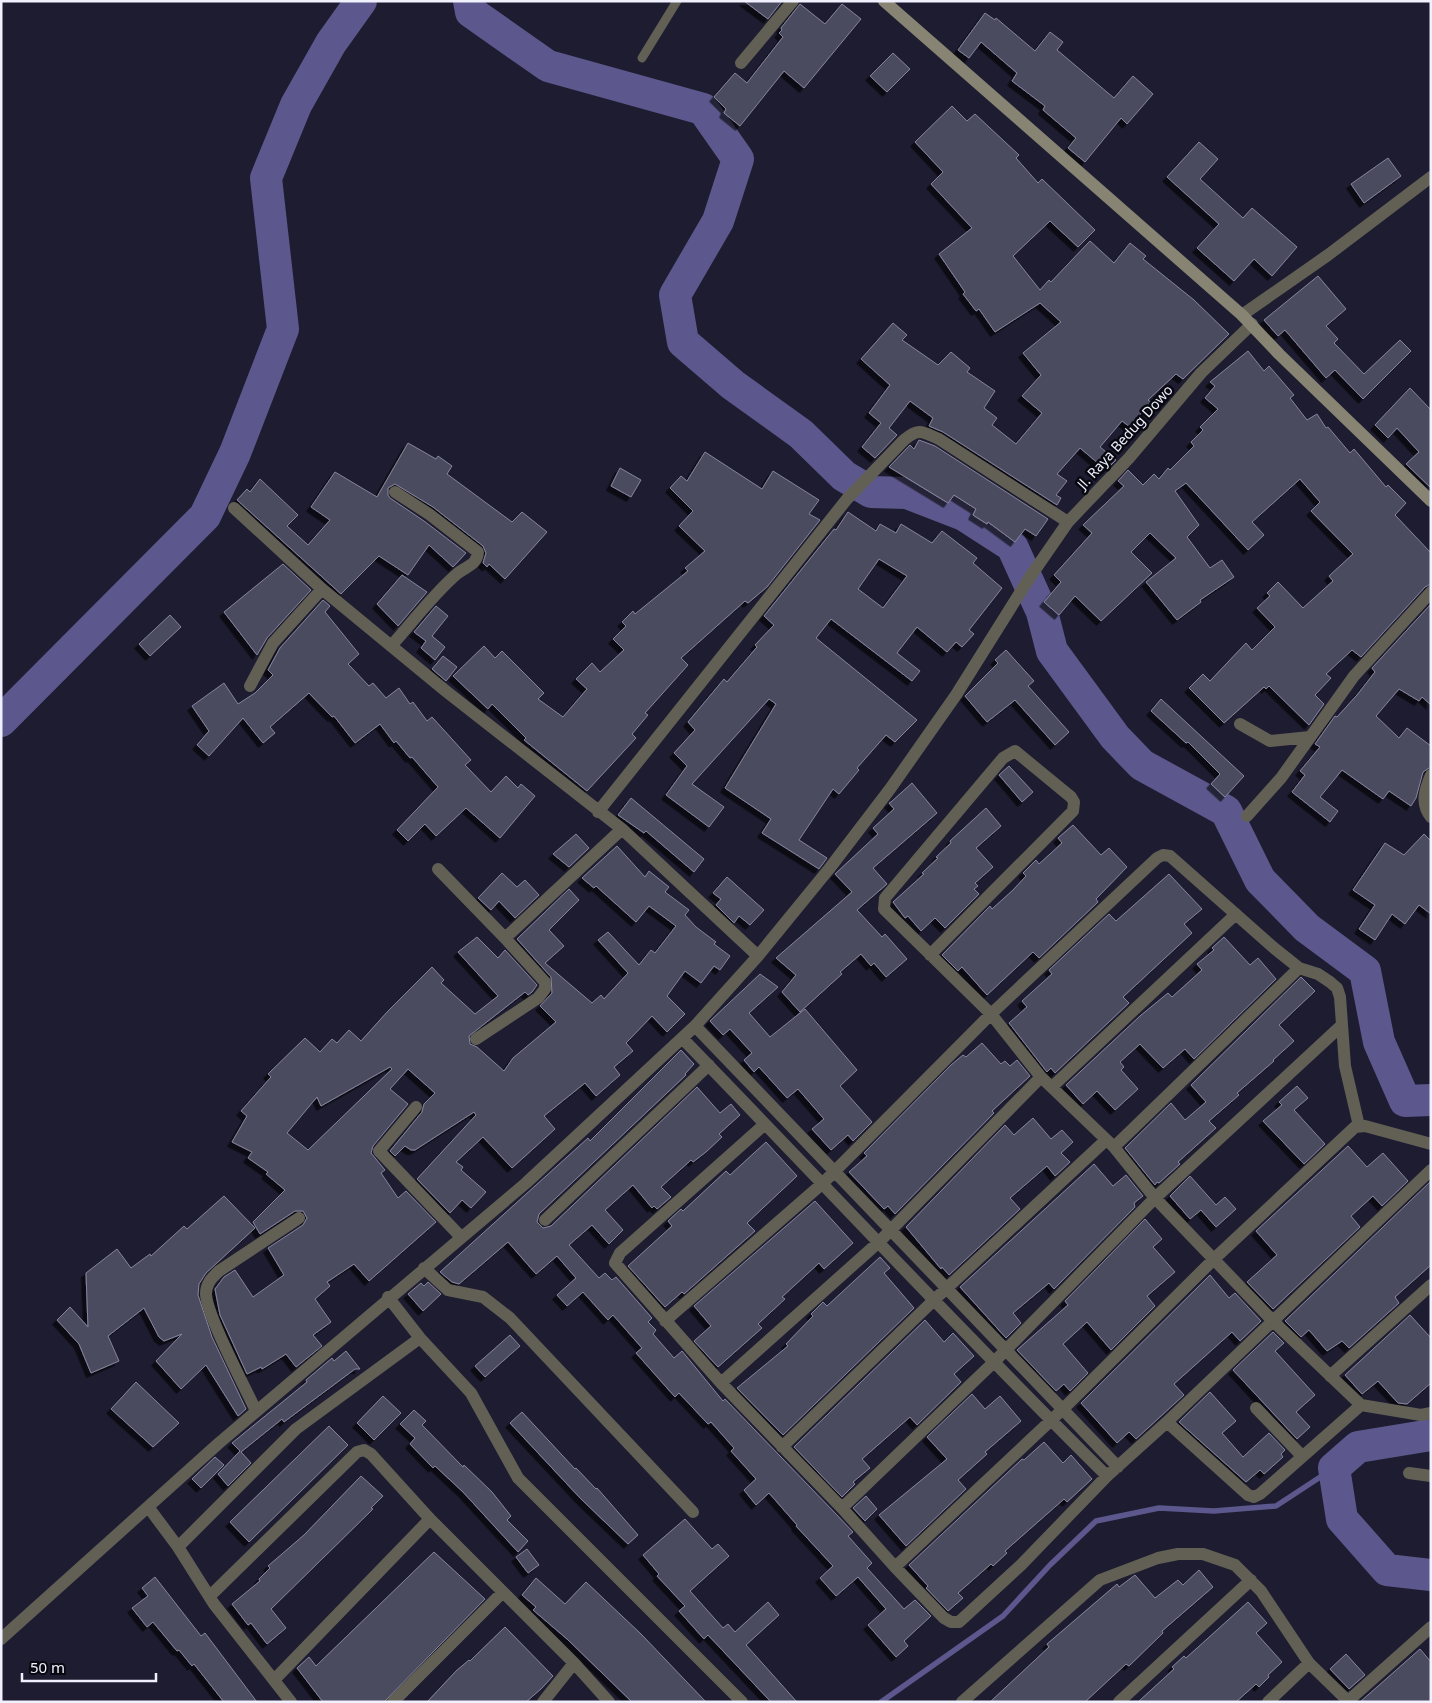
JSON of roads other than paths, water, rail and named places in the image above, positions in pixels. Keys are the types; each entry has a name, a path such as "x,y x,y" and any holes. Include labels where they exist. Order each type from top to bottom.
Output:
{"street":[{"path":"741,63 793,1"},
{"path":"884,1 1242,314 1279,354 1431,501"},
{"path":"1242,314 1328,255 1431,177"},
{"name":"Jl. Raya Bedug Dowo","path":"1,1639 256,1411 526,1183 695,1026 758,956 830,869 890,790 1068,522 1129,458 1201,373 1252,324"},
{"path":"598,812 847,500 904,440 920,430 940,439 1068,522"},
{"path":"391,646 456,574 472,565 477,559 478,552 430,514 395,492"},
{"path":"234,508 322,589 496,733 622,829 758,956"},
{"path":"250,686 273,643 322,589"},
{"path":"1246,816 1281,778 1354,676 1431,592"},
{"path":"1240,724 1270,741 1310,737"},
{"path":"930,955 1072,811 1074,802 1071,797 1015,751 1003,758 885,898 884,909 930,955 991,1014 1041,1076 1110,1144 1155,1198 1272,1320 1361,1405 1421,1415 1431,1412"},
{"path":"1431,775 1425,790 1424,806 1431,817"},
{"path":"505,938 622,829"},
{"path":"665,1321 823,1183 991,1014 1157,858 1163,855 1177,860 1274,948 1299,968 1318,974 1337,988 1345,1066 1359,1126"},
{"path":"438,869 545,982 545,989 538,998 476,1039"},
{"path":"1053,1086 1236,914"},
{"path":"782,1447 934,1300 1110,1144 1299,968"},
{"path":"842,1508 994,1362 1155,1198 1342,1025"},
{"path":"695,1026 760,1096 892,1230 946,1290 1006,1349 1118,1467"},
{"path":"682,1038 880,1241 994,1362 1107,1476"},
{"path":"545,1220 709,1065"},
{"path":"721,1383 892,1230 1041,1076"},
{"path":"416,1107 378,1151 460,1237"},
{"path":"764,1124 617,1256 615,1263 721,1383 842,1508 944,1618 951,1622 959,1622 1021,1565 1107,1476 1167,1422 1431,1170"},
{"path":"895,1567 1050,1419 1062,1410 1214,1259 1355,1127 1359,1126 1431,1144"},
{"path":"256,1411 208,1306 207,1286 209,1280 219,1271 299,1218"},
{"path":"424,1268 448,1290 483,1297 510,1318 693,1512"},
{"path":"1330,1376 1430,1287"},
{"path":"388,1298 420,1338 471,1393 518,1478 742,1702"},
{"path":"178,1547 296,1429 420,1338"},
{"path":"1167,1422 1248,1495 1254,1497 1260,1494 1361,1405"},
{"path":"1256,1408 1302,1456"},
{"path":"210,1596 357,1452 364,1450 370,1454 502,1594 574,1663 603,1700"},
{"path":"1409,1473 1431,1476"},
{"path":"148,1508 178,1547 210,1596 275,1679 290,1702"},
{"path":"275,1679 430,1519"},
{"path":"962,1702 1100,1580 1158,1558 1178,1554 1203,1554 1234,1566 1251,1580 1261,1591 1309,1663 1348,1701 1431,1627"},
{"path":"1119,1702 1251,1580"},
{"path":"394,1702 502,1594"},
{"path":"543,1702 574,1663"},
{"path":"1268,1702 1309,1663"}],"lane":[{"path":"642,58 677,1"}],"waterway":[{"path":"1,721 205,516 235,453 283,329 266,178 296,105 331,43 361,1"},
{"path":"469,1 471,12 548,66 703,109 738,159 718,221 675,295 683,342 733,385 801,434 844,476 871,492 907,493 964,515 1012,546 1042,612 1052,651 1115,737 1142,765 1226,811 1260,880 1307,928 1365,971 1379,1042 1405,1101 1431,1100"},
{"path":"1431,1435 1358,1447 1334,1468 1342,1519 1387,1570 1431,1575"},
{"path":"881,1702 1003,1616 1050,1565 1096,1521 1159,1508 1214,1511 1276,1506 1334,1468"}]}
